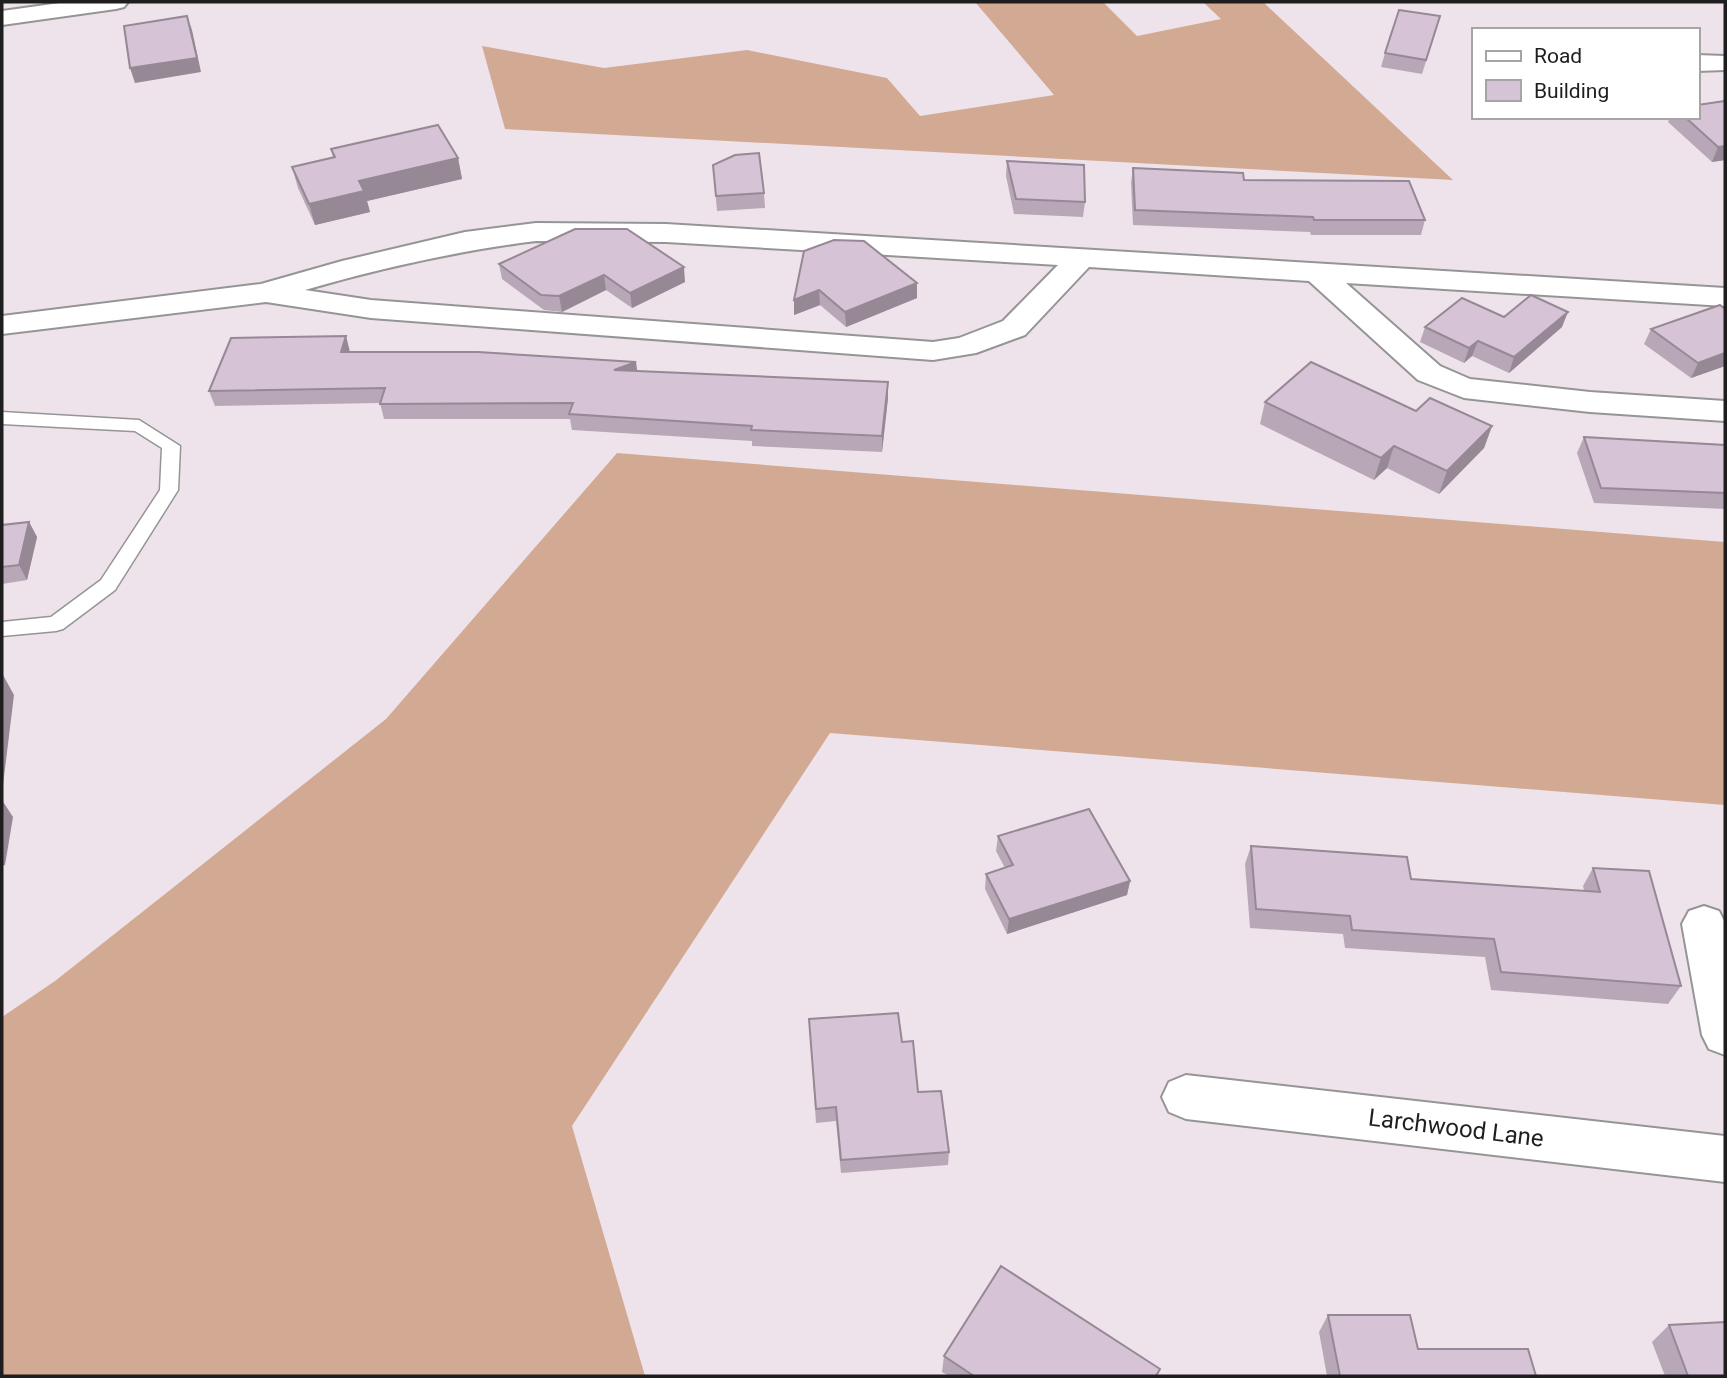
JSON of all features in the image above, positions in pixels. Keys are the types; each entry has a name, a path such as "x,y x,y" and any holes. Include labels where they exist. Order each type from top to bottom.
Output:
{"street":[{"path":"2,18 116,2"},
{"path":"1699,63 1725,62"},
{"path":"2,325 264,293 352,267 465,241 536,232 666,233 1725,297"},
{"path":"264,293 371,309 933,351 965,346 1014,328 1083,258"},
{"path":"1317,272 1429,373 1464,388 1548,398 1725,411"},
{"path":"1704,924 1725,1035"},
{"name":"Larchwood Lane","path":"1186,1097 1725,1159"}],"lane":[{"path":"2,418 139,426 171,446 169,490 108,585 56,624 2,629"}],"shaded area":[{"path":"975,2 1103,2 1137,36 1221,19 1203,2 1263,2 1453,180 505,129 482,46 604,68 747,50 887,78 920,116 1054,95"},
{"path":"617,453 1725,542 1725,805 830,733 572,1126 645,1376 2,1376 2,1017 55,981 386,719"}],"building":[{"path":"1399,10 1440,16 1426,60 1385,53"},
{"path":"187,16 197,58 130,68 124,26"},
{"path":"1725,101 1725,146 1718,147 1687,119 1699,119 1699,105"},
{"path":"438,125 458,158 359,181 364,191 309,204 292,167 335,157 331,149"},
{"path":"759,153 764,193 716,196 713,165 735,155"},
{"path":"1007,161 1084,165 1085,202 1016,199"},
{"path":"1133,168 1243,173 1244,180 1409,181 1425,220 1314,220 1313,217 1135,210"},
{"path":"575,229 627,229 684,267 630,293 604,275 559,296 541,295 499,264"},
{"path":"834,240 864,241 917,283 845,312 819,290 794,300 804,251"},
{"path":"1531,295 1568,312 1514,357 1478,341 1469,348 1425,327 1462,298 1504,317"},
{"path":"1720,305 1725,309 1725,353 1698,363 1651,329"},
{"path":"346,336 341,352 478,352 636,362 614,370 888,382 882,436 751,430 752,426 569,414 573,403 380,404 385,388 209,391 231,338"},
{"path":"1311,362 1416,411 1430,398 1492,426 1447,471 1394,446 1381,458 1265,402"},
{"path":"1584,437 1725,445 1725,493 1601,488"},
{"path":"29,522 19,565 2,567 2,525"},
{"path":"1089,809 1130,881 1009,919 986,874 1013,865 998,836"},
{"path":"1251,846 1407,857 1411,879 1600,892 1593,868 1649,871 1681,986 1501,972 1494,939 1352,930 1350,916 1256,909"},
{"path":"898,1013 902,1042 913,1041 918,1092 941,1091 949,1152 841,1160 836,1107 816,1109 809,1019"},
{"path":"1001,1266 1160,1369 1156,1376 974,1376 944,1356"},
{"path":"1328,1315 1410,1315 1418,1349 1528,1349 1536,1376 1340,1376"},
{"path":"1725,1322 1725,1376 1688,1376 1669,1325"}]}
